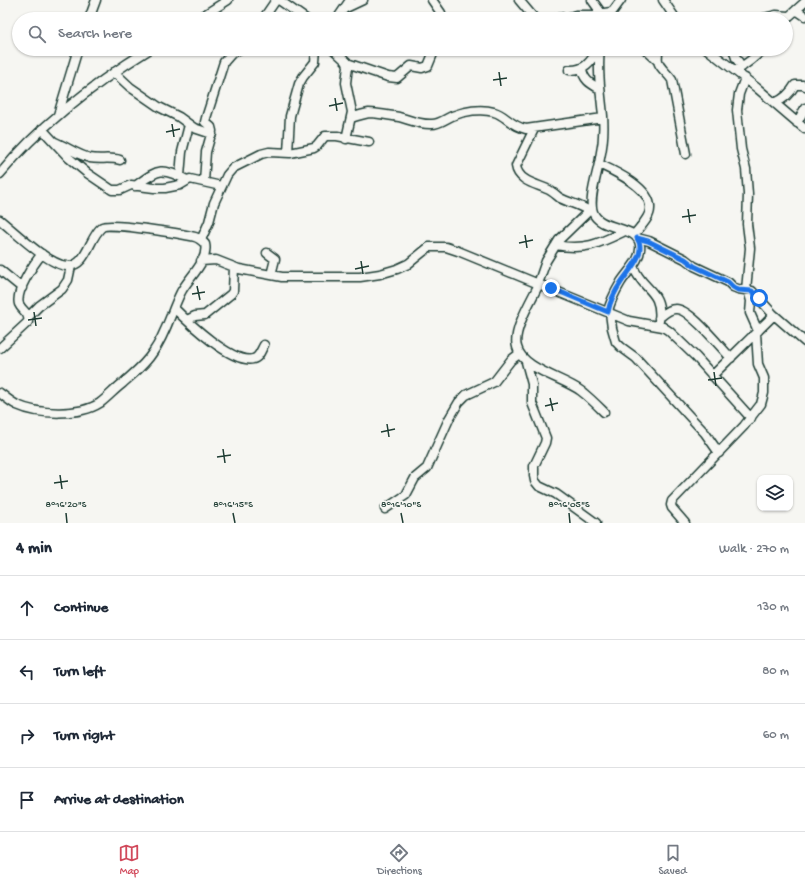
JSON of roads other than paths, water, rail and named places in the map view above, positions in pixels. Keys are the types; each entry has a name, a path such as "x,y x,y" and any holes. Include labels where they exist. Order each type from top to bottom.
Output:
{"street":[{"path":"92,12 96,0"},
{"path":"209,12 228,0"},
{"path":"269,12 278,0 296,12"},
{"path":"343,12 350,0"},
{"path":"346,8 363,0"},
{"path":"432,0 440,12"},
{"path":"519,0 529,12"},
{"path":"592,0 604,12"},
{"path":"610,12 621,0"},
{"path":"664,0 671,12"},
{"path":"793,13 805,2"},
{"path":"796,10 805,16"},
{"path":"58,116 76,56"},
{"path":"0,174 42,129 114,72 139,56"},
{"path":"200,181 206,152 212,134 211,127 206,124 205,120 221,70 228,56"},
{"path":"288,153 290,116 296,94 303,77 315,62 315,56"},
{"path":"340,56 347,63 388,77 397,78 410,66 422,68 428,66 433,56"},
{"path":"569,70 582,68 589,63 594,56"},
{"path":"599,56 600,89 603,118 600,158 591,210 594,216 599,221 626,231 685,259 694,266 728,282 738,290 747,290 755,294 774,315 805,342"},
{"path":"653,56 672,80 686,154"},
{"path":"657,56 658,61"},
{"path":"718,56 739,69"},
{"path":"735,56 739,69 745,78 805,129"},
{"path":"739,69 755,56"},
{"path":"346,139 352,112 346,83 347,63"},
{"path":"582,68 584,78 600,89"},
{"path":"114,72 130,87 159,107 179,117 189,125 212,134"},
{"path":"685,523 672,508 672,501 751,418 761,404 764,393 764,378 758,364 757,332 750,313 751,301 747,290 750,248 747,224 748,194 746,169 741,149 737,110 739,94 745,78"},
{"path":"775,104 790,93 796,85 805,86"},
{"path":"797,123 805,108"},
{"path":"351,118 370,113 390,115 411,122 433,124 439,123 464,112 481,110 499,114 519,128 526,129 603,118"},
{"path":"42,129 68,158 112,190 117,191 128,186 165,188 180,184 183,178 182,152 189,125"},
{"path":"534,129 516,166 517,170 528,182 546,189 560,198 591,210"},
{"path":"201,240 209,222 221,186 233,168 249,159 269,152 288,153 314,148 325,136 337,136 346,139 368,142"},
{"path":"53,142 88,157 120,160"},
{"path":"599,164 636,185 649,200 651,208 649,215 636,236"},
{"path":"135,186 155,173 161,171 176,174 183,178 221,186"},
{"path":"200,181 216,198"},
{"path":"591,210 567,232 546,260 539,284 520,324 516,339 516,346 519,354 526,362 581,391 604,412"},
{"path":"0,220 42,254 58,264 66,266 71,266 81,260 98,231 105,226 150,230 187,236 201,240 205,244 206,248 202,261 182,290 164,334 145,364 100,403 86,410 68,412 37,412 17,405 0,393"},
{"path":"556,245 574,247 590,246 602,243 626,231"},
{"path":"636,236 640,245 637,260 610,301 609,313 616,342 621,348 636,358 705,433 719,453"},
{"path":"202,261 216,260 234,267 271,276 360,277 380,274 397,269 408,264 429,247 435,246 458,251 629,321 659,322"},
{"path":"267,253 275,259 271,276"},
{"path":"0,348 18,330 26,326 28,322 26,313 19,304 19,297 34,264 42,254"},
{"path":"28,317 62,289 68,280 71,266"},
{"path":"633,266 639,279 656,296 659,306 659,322 678,339 751,418"},
{"path":"187,320 192,317 205,315 231,294 233,291 234,267"},
{"path":"0,270 22,288"},
{"path":"174,308 208,339 247,360 256,358 264,345"},
{"path":"659,322 669,310 676,308 682,310 702,326 731,358"},
{"path":"712,376 774,315"},
{"path":"385,509 406,495 415,478 428,468 449,419 459,402 466,395 494,382 512,360 519,354"},
{"path":"526,362 532,384 532,403 546,438 534,466 535,482 539,486 556,494 596,523"}]}
